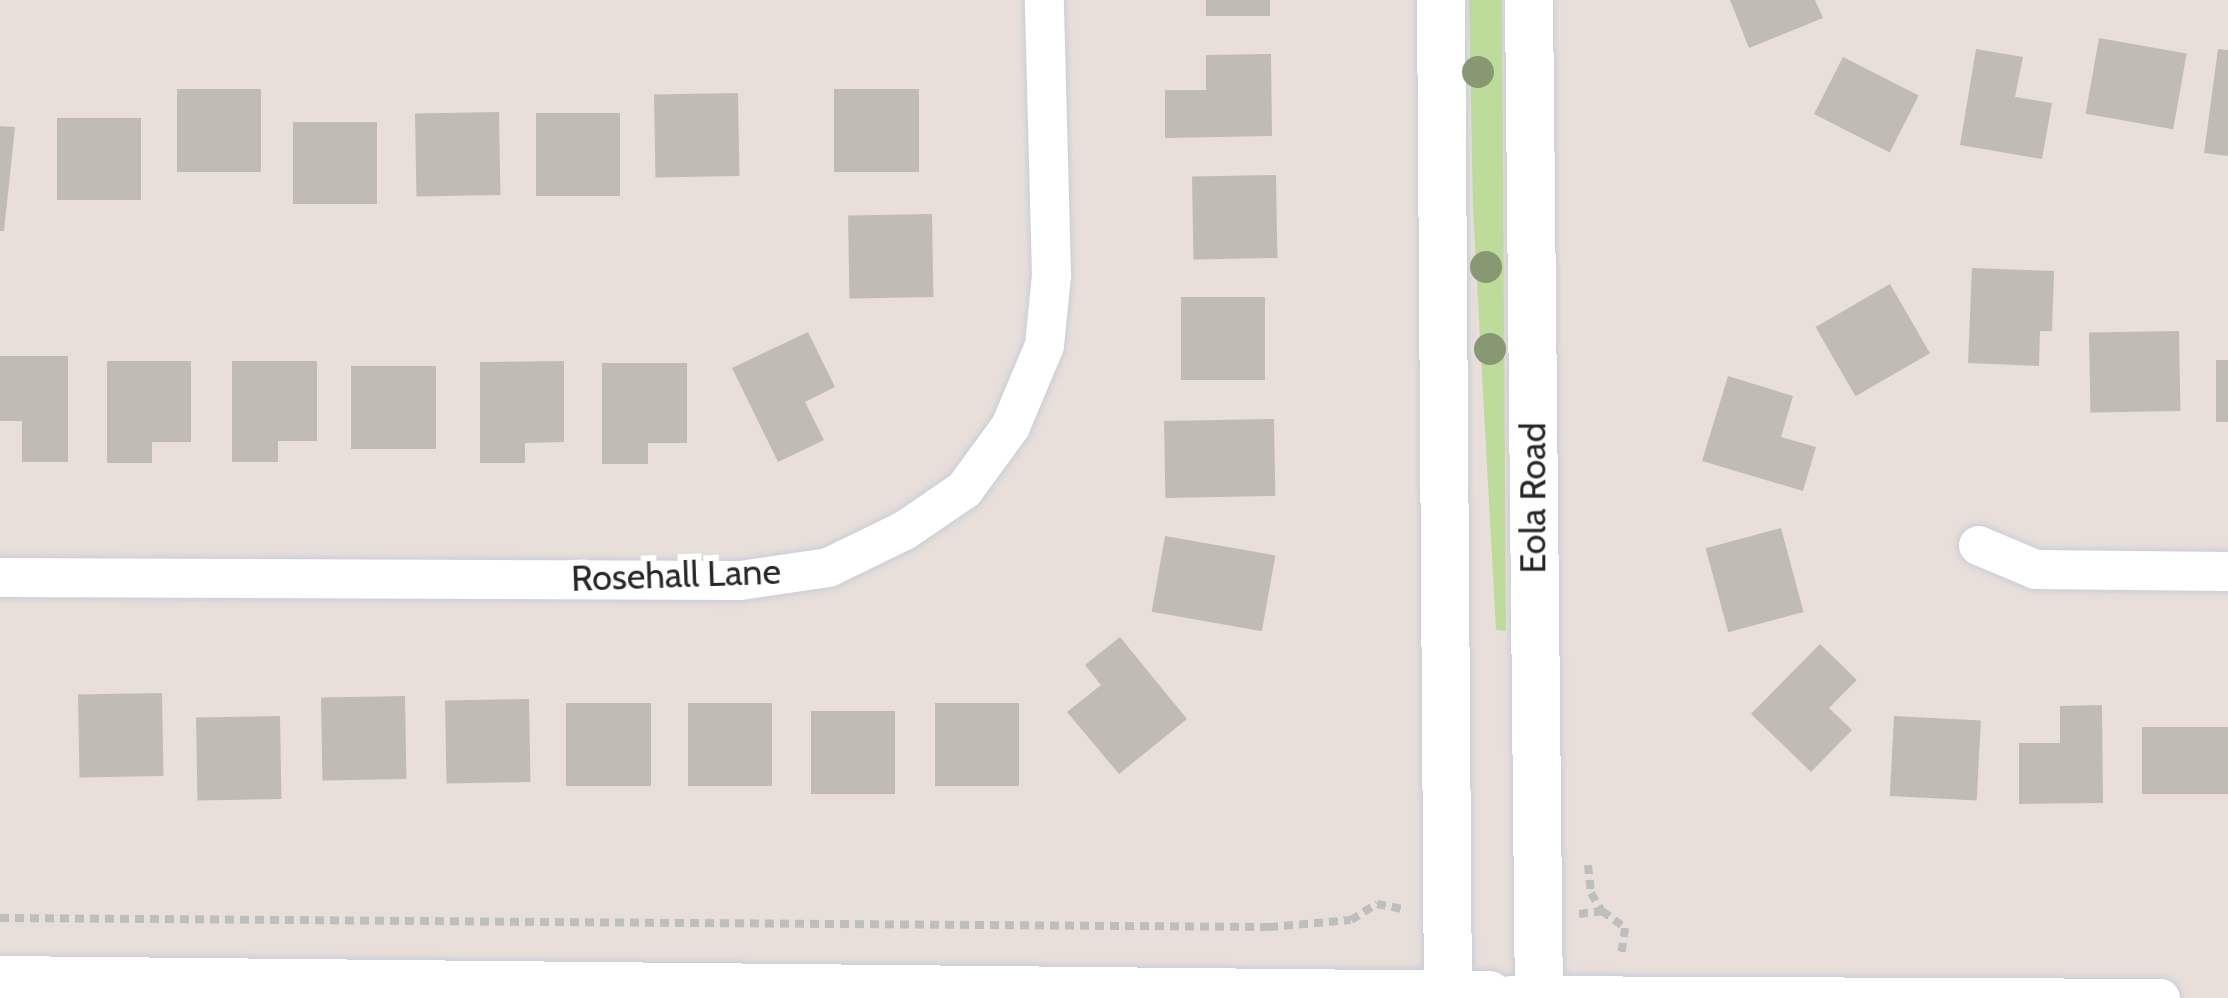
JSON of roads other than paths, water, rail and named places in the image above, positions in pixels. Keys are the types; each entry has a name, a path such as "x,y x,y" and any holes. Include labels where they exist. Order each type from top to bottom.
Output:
{"street":[{"name":"Rosehall Lane","path":"0,577 740,580 828,567 904,530 964,489 1010,426 1044,346 1051,275 1044,0"},
{"path":"1442,0 1462,996"},
{"name":"Eola Road","path":"1529,0 1539,997"},
{"path":"1978,545 2035,569 2228,571"},
{"path":"0,980 1539,997 2160,998"}]}
